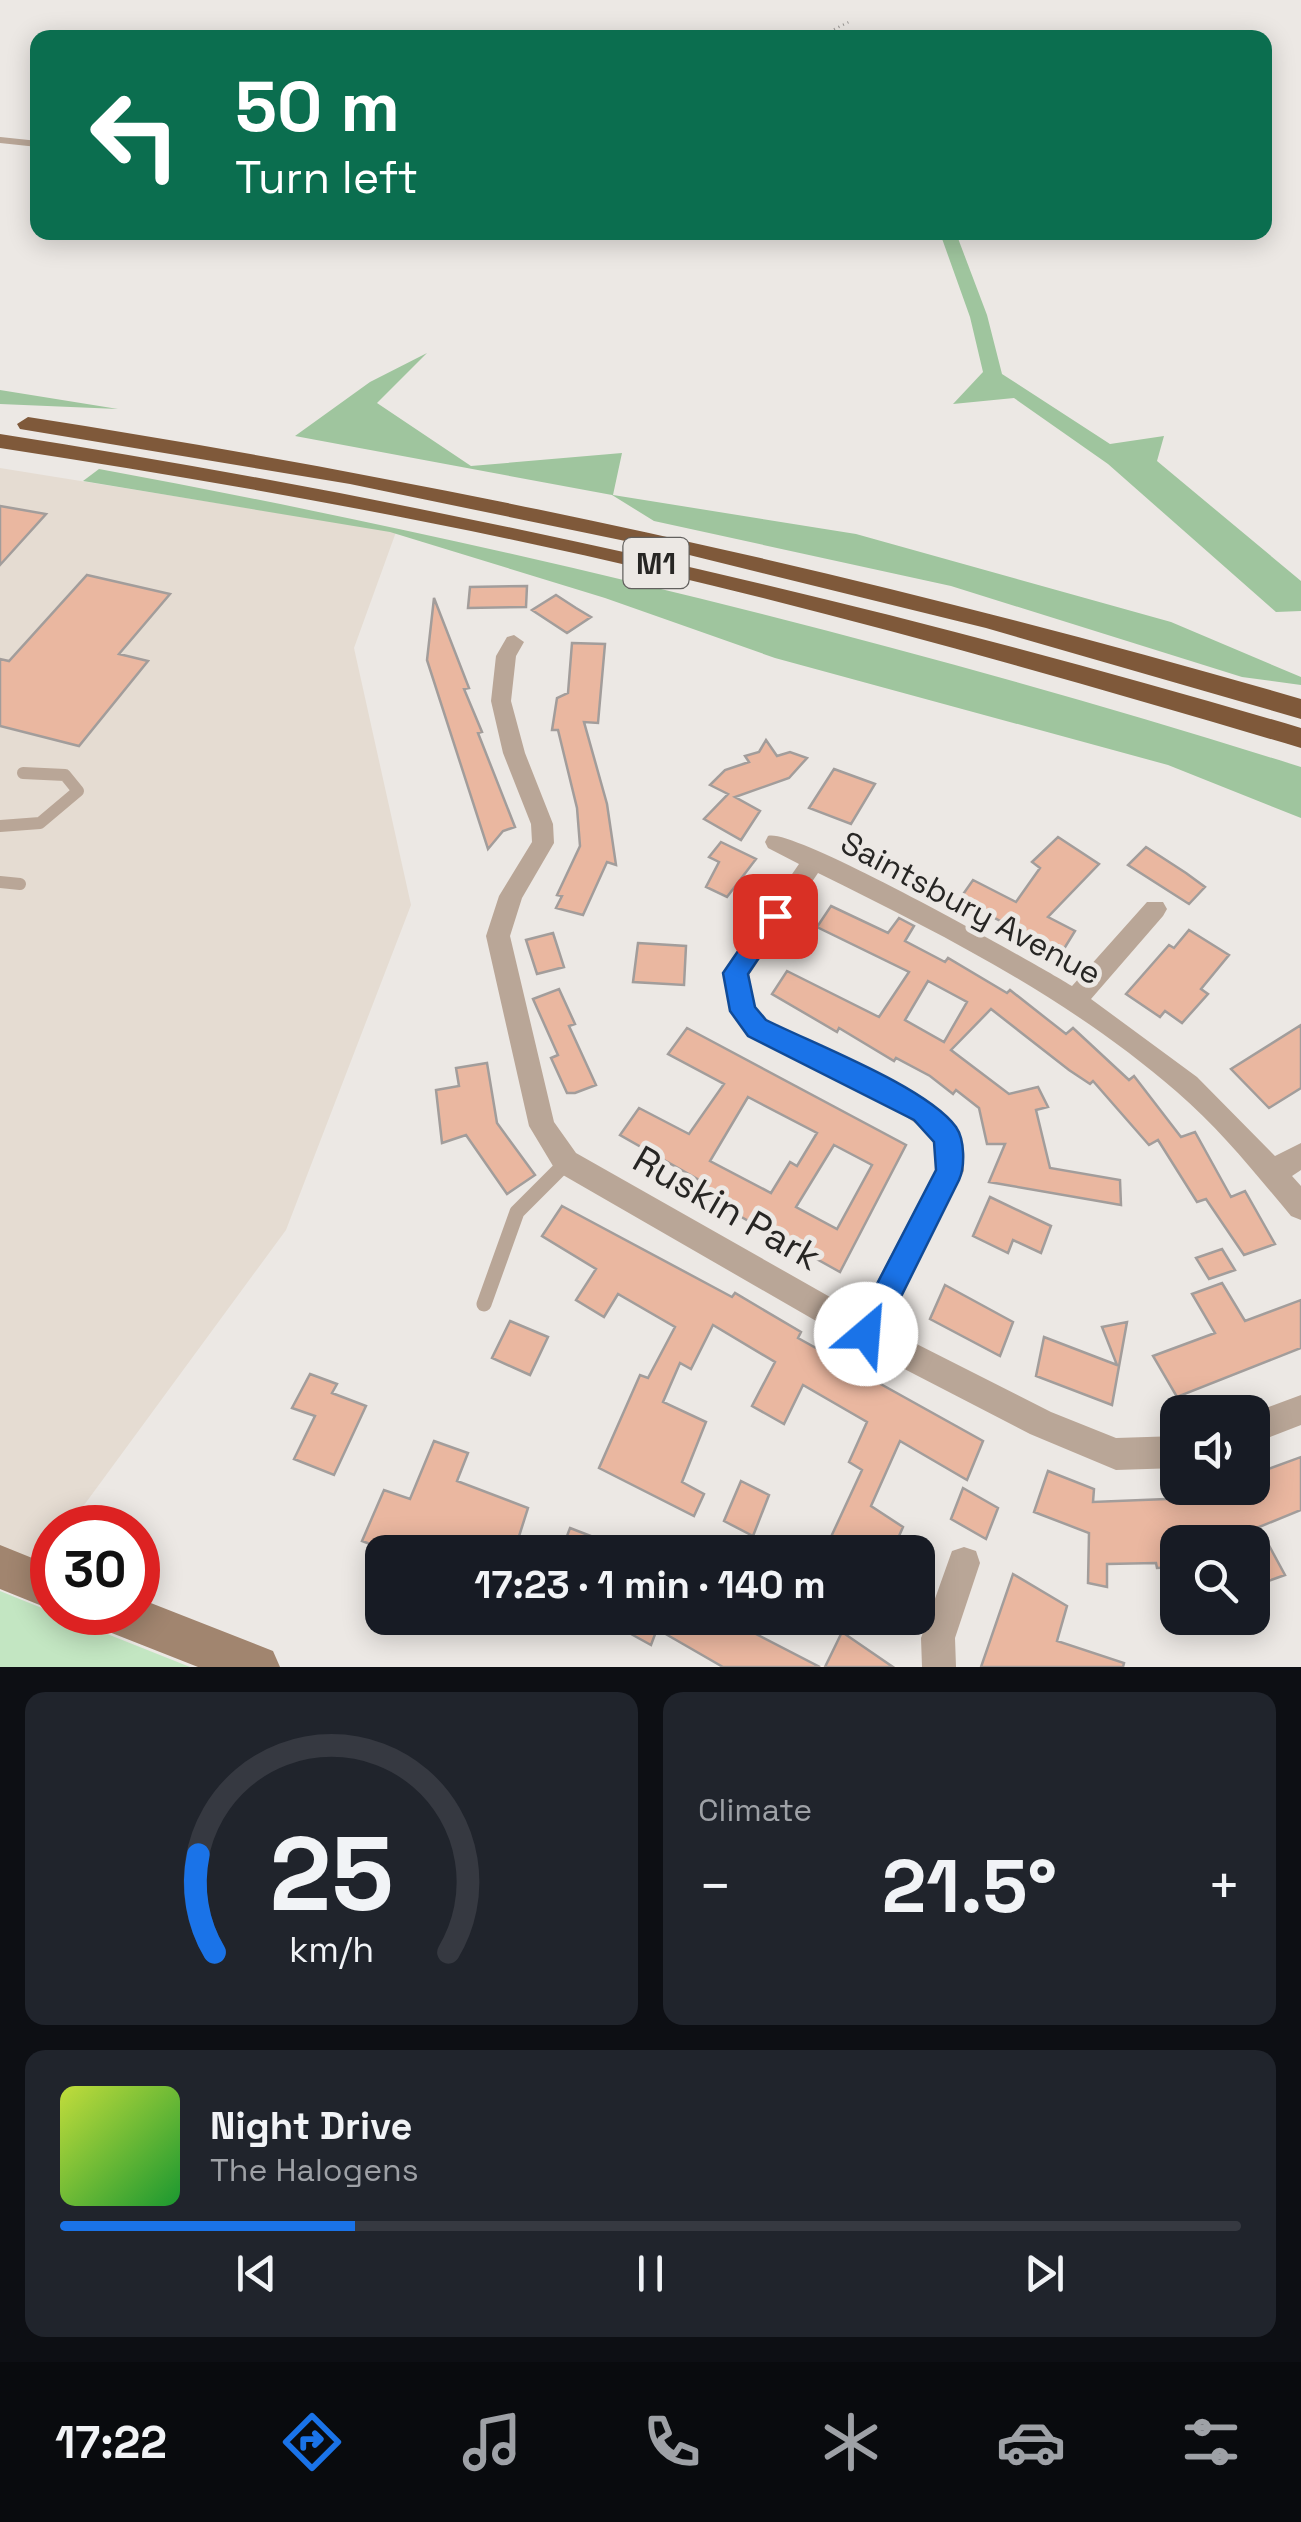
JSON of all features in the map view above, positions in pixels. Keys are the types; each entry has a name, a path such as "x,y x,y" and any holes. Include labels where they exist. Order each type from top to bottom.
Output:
{"highway":[{"name":"M1","path":"0,420 383,481 594,525 806,574 1301,708"},
{"name":"M1","path":"0,440 314,490 663,564 1036,662 1301,738"}],"street":[{"path":"514,642 506,656 501,701 514,752 542,824 543,843 511,896 498,936 542,1126 566,1162"},
{"name":"Saintsbury Avenue","path":"776,842 980,942 1077,998 1170,1066 1274,1172 1301,1207"},
{"path":"814,860 736,973 743,1011 757,1028 923,1112 948,1137 951,1155 950,1171 866,1334"},
{"path":"1077,998 1155,908"},
{"path":"1274,1172 1301,1155"},
{"name":"Ruskin Park","path":"566,1162 866,1334 1040,1422 1116,1454 1160,1453"},
{"path":"1270,1421 1301,1410"},
{"path":"939,1667 938,1638 964,1563"},
{"path":"0,1567 30,1579"},
{"path":"160,1629 257,1667"}],"lane":[{"path":"0,140 30,143"},
{"path":"0,826 40,823 78,791 65,775 22,773"},
{"path":"0,882 20,884"},
{"path":"484,1304 517,1212 566,1162"}],"path":[{"path":"833,30 850,22"}],"shaded area":[{"path":"0,468 396,532 354,648 411,905 286,1230 84,1505 30,1505 30,1580 0,1567"}],"green space":[{"path":"942,240 959,240 987,315 1002,374 1110,444 1164,436 1157,461 1301,581 1301,611 1276,612 1108,464 1014,398 953,404 983,372 970,317"},
{"path":"427,353 377,403 471,466 622,453 613,495 856,534 1171,622 1301,677 1301,685 1242,677 951,586 654,521 612,495 295,436 370,382"},
{"path":"0,390 118,409 0,404"},
{"path":"99,469 403,530 704,600 1153,722 1301,767 1301,818 1168,765 775,658 605,598 390,532 83,481"},
{"path":"0,1591 30,1603 30,1635 110,1635 190,1667 0,1667"}],"building":[{"path":"0,506 46,514 0,565"},
{"path":"87,575 170,594 119,654 148,661 79,746 0,726 0,659 9,661"},
{"path":"527,586 526,607 468,608 470,587"},
{"path":"556,595 591,617 567,633 532,610"},
{"path":"434,598 469,688 464,689 482,732 478,733 515,827 503,831 488,849 427,660"},
{"path":"572,643 605,644 598,723 584,722 607,804 616,865 607,862 583,915 556,908 562,896 557,895 580,846 577,808 558,730 552,730 557,698 568,693"},
{"path":"766,740 777,756 790,752 807,758 789,778 735,797 760,811 741,840 704,819 728,794 710,785 725,770 749,762 745,756 759,752"},
{"path":"834,769 875,784 851,824 809,808"},
{"path":"1058,837 1099,864 1048,917 1075,931 1062,952 959,900 973,880 1016,902 1040,868 1032,862"},
{"path":"721,842 756,859 727,897 706,887 719,862 709,857"},
{"path":"1146,847 1205,887 1189,904 1128,865"},
{"path":"831,906 888,933 899,918 914,926 905,941 945,962 948,958 1007,993 1010,990 1066,1034 1073,1028 1129,1080 1134,1076 1181,1137 1195,1132 1231,1197 1245,1191 1275,1244 1244,1255 1206,1199 1197,1202 1158,1140 1149,1145 1093,1081 1090,1084 1069,1070 991,1009 951,1050 1009,1094 1038,1087 1048,1107 1036,1110 1050,1168 1120,1180 1121,1205 989,1182 1005,1144 987,1144 979,1108 956,1090 953,1094 930,1076 896,1058 894,1061 839,1028 837,1032 772,994 787,971 879,1017 909,972 817,927","holes":["928,981 967,1002 944,1042 905,1020"]},
{"path":"1189,930 1229,955 1201,989 1208,994 1182,1023 1165,1011 1160,1017 1126,994 1169,945 1174,948"},
{"path":"553,933 564,967 537,974 526,940"},
{"path":"638,943 686,946 684,985 633,982"},
{"path":"559,989 575,1024 569,1026 596,1085 575,1093 567,1093 551,1058 558,1055 533,999"},
{"path":"1301,1025 1301,1088 1269,1108 1231,1069"},
{"path":"687,1028 906,1145 840,1272 693,1190 699,1180 620,1135 639,1108 689,1134 724,1084 668,1054","holes":["748,1097 817,1133 797,1166 790,1162 771,1193 710,1161","834,1145 872,1165 837,1229 796,1207"]},
{"path":"487,1063 497,1123 535,1175 507,1194 466,1135 442,1143 436,1090 459,1086 456,1068"},
{"path":"990,1197 1051,1226 1041,1253 1013,1240 1008,1253 973,1236"},
{"path":"562,1206 732,1297 735,1293 801,1332 798,1338 983,1441 967,1480 900,1441 871,1506 903,1527 899,1535 832,1535 862,1470 849,1462 867,1422 803,1385 784,1424 752,1406 775,1362 713,1325 691,1369 680,1363 663,1402 706,1422 682,1482 704,1494 694,1516 599,1468 640,1375 648,1378 675,1327 618,1294 604,1317 576,1300 596,1269 542,1236"},
{"path":"1222,1249 1235,1270 1209,1279 1196,1258"},
{"path":"1222,1283 1245,1321 1301,1300 1301,1348 1176,1395 1153,1356 1215,1333 1192,1294"},
{"path":"945,1285 1013,1322 1000,1356 930,1319"},
{"path":"510,1321 548,1337 530,1375 492,1358"},
{"path":"1127,1322 1112,1405 1036,1376 1044,1337 1117,1365 1102,1327"},
{"path":"310,1374 337,1384 332,1393 366,1406 334,1475 294,1459 315,1416 292,1408"},
{"path":"434,1441 468,1453 457,1481 528,1508 519,1535 365,1535 365,1542 362,1541 384,1490 410,1499"},
{"path":"1301,1457 1301,1510 1264,1525 1160,1525 1160,1568 1156,1563 1107,1564 1107,1587 1088,1583 1089,1533 1034,1512 1048,1471 1094,1489 1093,1502 1160,1499 1160,1505 1270,1505 1270,1468"},
{"path":"741,1481 769,1495 753,1535 724,1521"},
{"path":"963,1488 998,1508 986,1539 951,1519"},
{"path":"570,1528 588,1535 567,1535"},
{"path":"1270,1547 1285,1575 1270,1580"},
{"path":"1013,1574 1067,1606 1057,1641 1124,1663 1123,1667 981,1667"},
{"path":"633,1635 655,1635 651,1645"},
{"path":"667,1635 758,1635 820,1667 723,1667"},
{"path":"841,1635 846,1635 893,1667 825,1667"}],"route":[{"path":"775,916 736,973 736,993 743,1011 757,1028 923,1112 948,1137 950,1171 866,1334"}]}
